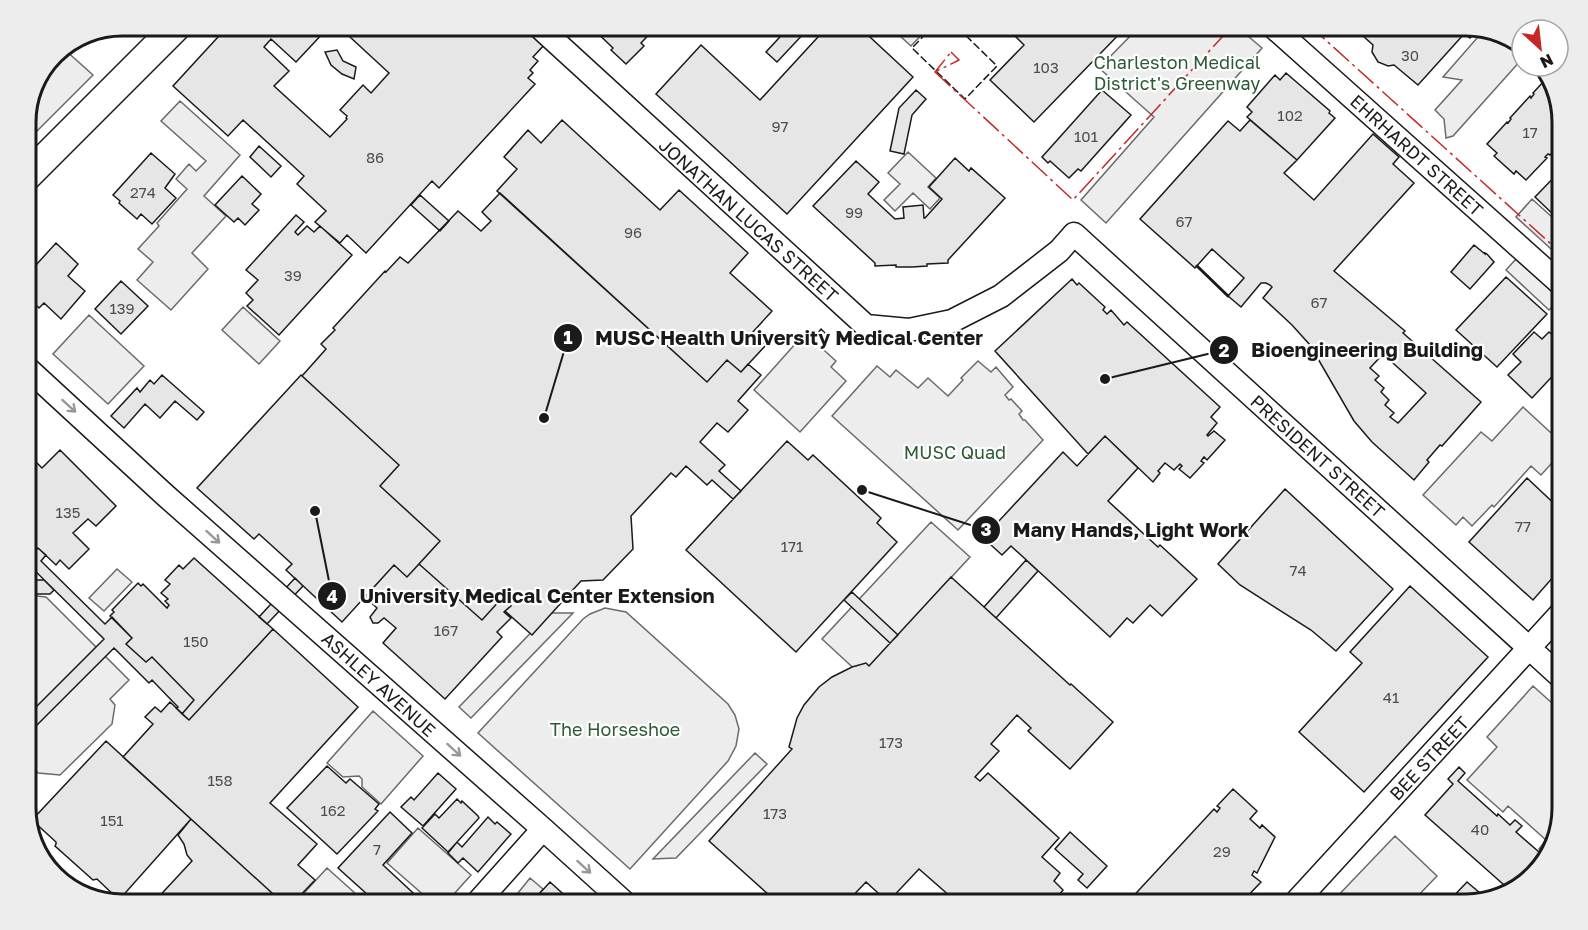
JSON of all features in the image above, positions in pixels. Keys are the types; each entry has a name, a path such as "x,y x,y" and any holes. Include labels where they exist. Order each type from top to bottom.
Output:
{"main road":[{"path":"36,167 168,36"}],"street":[{"name":"JONATHAN LUCAS STREET","path":"548,36 866,326 909,330 952,321 1001,296 1059,251 1074,234"},
{"name":"EHRHARDT STREET","path":"1282,36 1552,276"},
{"name":"PRESIDENT STREET","path":"1074,234 1552,669"},
{"name":"ASHLEY AVENUE","path":"36,376 174,502 615,894"},
{"name":"BEE STREET","path":"1303,894 1552,623"},
{"path":"485,894 543,829"}],"shaded area":[{"path":"900,36 920,36 911,46"},
{"name":"Charleston Medical District's Greenway","path":"1130,36 1248,36 1262,48 1106,223 1081,200 1154,117 1099,68"},
{"path":"1478,37 1510,48 1510,72 1453,136 1446,138 1444,119 1435,110 1462,80 1443,77"},
{"path":"69,54 93,75 37,131 36,116 43,89 50,74"},
{"path":"180,101 240,155 204,196 226,216 192,253 208,269 171,310 137,280 153,262 138,249 187,189 176,179 189,164 196,171 206,161 161,121"},
{"path":"908,152 936,178 928,187 940,198 930,209 913,193 895,211 884,200 900,184 888,173"},
{"path":"1532,199 1552,217 1552,250 1516,217"},
{"path":"1516,259 1552,292 1552,307 1549,310 1506,270"},
{"path":"243,307 280,341 259,364 222,330"},
{"path":"89,315 144,366 108,404 53,354"},
{"path":"805,333 836,361 831,367 846,381 800,432 754,390"},
{"name":"MUSC Quad","path":"978,361 991,372 996,367 1013,387 1005,395 1022,411 1019,414 1023,420 1043,440 958,530 832,416 877,366 890,377 896,370 918,388 928,378 948,396 963,380 961,378"},
{"path":"1523,407 1552,434 1552,463 1541,475 1531,466 1494,507 1492,505 1472,526 1463,517 1456,525 1423,495 1481,432 1492,441"},
{"path":"931,522 970,557 861,675 822,639"},
{"path":"117,569 132,582 104,611 89,598"},
{"path":"36,596 46,597 129,680 110,699 115,705 112,724 60,775 36,771"},
{"name":"The Horseshoe","path":"605,608 626,612 728,704 735,715 739,729 736,746 728,761 630,869 478,733 583,619"},
{"path":"550,613 573,613 471,718 459,707"},
{"path":"1533,686 1552,703 1552,808 1546,840 1508,806 1503,812 1467,780 1497,747 1487,737"},
{"path":"373,711 423,756 381,804 362,787 362,779 359,776 343,777 327,763"},
{"path":"755,753 767,764 676,858 653,859"},
{"path":"418,828 471,875 454,894 423,894 387,863"},
{"path":"1395,836 1437,876 1420,894 1340,894"},
{"path":"327,868 356,894 303,894"},
{"path":"530,878 543,889 539,894 518,893"}],"building":[{"path":"219,36 320,36 296,62 271,39 264,47 289,71 274,86 330,137 347,119 347,116 340,110 363,85 371,93 389,73 349,36 538,36 546,43 533,57 538,61 530,70 533,73 528,78 535,84 439,188 432,181 366,253 347,235 340,243 315,222 326,211 297,184 304,176 243,120 228,136 173,86"},
{"path":"600,36 648,36 641,43 644,46 626,64 611,50 613,48"},
{"path":"781,36 801,36 777,62 766,52"},
{"path":"819,36 869,36 913,77 787,214 656,94 701,45 760,100"},
{"path":"1015,36 1117,36 1034,122 990,80 1024,45"},
{"path":"1363,36 1462,36 1418,85 1394,65 1388,66 1378,62 1372,52 1373,45"},
{"path":"337,50 343,61 356,67 354,79 342,74 331,65 325,52"},
{"path":"1286,73 1335,118 1297,160 1247,117 1252,112 1247,107 1275,75 1280,80"},
{"path":"1542,83 1552,116 1552,153 1545,157 1547,158 1526,180 1516,171 1514,174 1494,156 1497,153 1487,144 1530,96 1531,98"},
{"path":"916,90 926,99 912,115 904,154 890,151 899,108"},
{"path":"1102,90 1131,115 1081,171 1078,169 1069,178 1042,157"},
{"path":"562,120 660,210 679,190 748,253 730,273 772,311 752,333 766,345 741,372 727,360 707,382 497,191 517,169 504,157 528,130 541,143"},
{"path":"1250,120 1297,160 1284,173 1314,200 1373,134 1399,157 1393,164 1414,183 1334,271 1405,331 1403,333 1481,402 1427,460 1429,462 1414,480 1372,442 1354,421 1310,345 1263,298 1272,287 1270,285 1261,283 1241,307 1228,296 1244,278 1212,249 1195,268 1140,219 1228,121 1240,131","holes":["1383,354 1426,393 1398,423 1390,417 1394,413 1385,405 1389,400 1381,392 1384,388 1375,380 1379,376 1370,368"]},
{"path":"259,146 281,166 271,177 250,157"},
{"path":"151,153 175,174 165,188 176,198 152,224 141,214 137,219 113,195"},
{"path":"955,158 969,171 971,168 1005,198 948,260 948,263 912,267 875,266 875,263 813,206 856,161 879,182 868,194 895,219 904,218 903,207 923,205 925,218 942,199 929,187"},
{"path":"242,176 261,194 252,204 259,210 245,225 238,218 234,222 215,205"},
{"path":"1552,179 1552,213 1535,197"},
{"path":"500,193 707,382 727,360 741,372 748,364 761,375 738,401 748,410 728,432 717,423 700,442 725,465 719,471 741,491 733,499 712,480 707,485 686,466 676,477 671,473 631,516 633,549 603,580 581,581 532,635 505,611 511,606 509,598 502,598 482,620 419,564 440,541 380,486 399,465 302,376 326,349 321,344 335,330 333,328 400,257 408,263 458,211 481,231 491,221 482,212"},
{"path":"420,195 449,221 440,231 411,205"},
{"path":"296,215 304,222 295,232 298,235 307,226 314,232 320,226 352,255 279,335 247,306 253,300 246,293 258,280 246,270"},
{"path":"56,243 78,264 68,276 85,291 61,319 44,303 39,308 36,305 36,265"},
{"path":"1474,245 1494,262 1470,289 1451,272"},
{"path":"1506,277 1547,314 1497,367 1456,330"},
{"path":"1072,279 1105,307 1103,310 1107,314 1111,310 1124,325 1127,322 1220,407 1211,417 1217,423 1207,435 1214,431 1225,440 1207,460 1204,457 1201,461 1204,463 1190,478 1179,469 1182,466 1180,464 1174,470 1165,463 1153,482 1105,436 1088,454 995,351"},
{"path":"121,281 148,306 121,334 95,309"},
{"path":"821,329 826,334 822,339 817,334"},
{"path":"1534,332 1542,339 1549,332 1552,335 1552,377 1532,398 1508,375 1521,362 1513,354"},
{"path":"162,375 204,412 197,420 175,401 160,418 145,404 124,428 111,416 137,388 140,392 150,380 154,384"},
{"path":"301,375 399,465 380,486 440,541 407,577 394,565 342,622 286,570 292,564 259,534 254,539 197,488"},
{"path":"1105,436 1138,468 1108,501 1197,579 1162,616 1150,605 1133,623 1127,618 1110,637 1011,546 1002,555 980,535 995,519 998,522 1063,452 1077,466"},
{"path":"787,441 808,460 813,455 881,518 877,523 897,542 796,652 686,550"},
{"path":"60,450 116,506 96,526 88,519 73,533 89,549 69,569 60,560 56,565 38,548 36,550 36,462 42,468"},
{"path":"1527,478 1552,502 1552,578 1533,600 1469,542"},
{"path":"1285,489 1393,589 1336,651 1311,630 1240,585 1218,564"},
{"path":"38,548 46,555 41,561 105,624 112,617 132,638 126,644 146,662 152,657 194,700 182,714 152,680 149,683 114,648 36,726 36,707 104,639 36,572 36,550"},
{"path":"194,558 273,629 189,720 182,714 194,700 152,657 146,662 126,644 132,638 110,616 114,612 112,610 138,583 141,586 143,584 167,608 169,605 165,601 168,599 161,593 170,584 165,580 179,565 183,569"},
{"path":"1026,560 1038,571 996,618 984,607"},
{"path":"419,564 482,620 502,598 507,598 511,602 511,606 504,612 511,618 497,632 502,637 445,699 383,643 396,628 384,618 378,623 373,623 370,617 377,608 365,597 394,565 407,577"},
{"path":"951,577 1113,722 1070,769 1028,731 1031,728 1017,715 991,744 999,751 975,777 980,781 988,773 1059,838 1042,857 1060,873 1054,881 1063,890 1060,894 948,894 919,869 896,894 879,894 866,882 855,894 768,894 709,841 792,749 789,747 797,718 804,705 819,687 832,677 852,667 866,663 869,666"},
{"path":"295,578 303,586 267,624 259,617"},
{"path":"36,580 44,580 54,590 50,594 36,594"},
{"path":"1410,586 1488,657 1364,792 1299,732 1362,663 1350,652"},
{"path":"852,592 898,635 890,643 844,600"},
{"path":"273,629 358,707 270,803 317,844 298,865 315,880 302,894 273,894 123,757 153,724 145,717 155,707 161,712 170,702 189,720"},
{"path":"106,741 191,819 122,894 112,893 97,879 93,880 55,846 56,842 38,826 36,815"},
{"path":"327,766 346,783 350,779 379,804 375,809 378,811 337,854 287,808"},
{"path":"1459,767 1465,773 1458,781 1497,816 1498,814 1510,825 1515,820 1522,826 1516,832 1540,853 1527,869 1509,883 1504,885 1425,815 1453,784 1448,779"},
{"path":"438,773 456,789 423,826 401,807 411,797 414,800"},
{"path":"1233,789 1257,811 1250,819 1260,828 1262,825 1275,837 1257,873 1254,871 1252,875 1261,882 1250,894 1135,894 1214,809 1217,812 1220,808 1217,806"},
{"path":"457,799 479,818 448,852 422,828 435,814 439,818"},
{"path":"390,812 412,833 383,865 414,894 367,894 338,868"},
{"path":"488,817 511,834 478,872 463,858 458,863 448,853 457,842 462,847"},
{"path":"191,819 273,894 161,894 192,861 178,835"},
{"path":"1070,832 1107,866 1087,888 1078,880 1083,874 1055,849"},
{"path":"550,882 563,894 539,894"},
{"path":"1467,882 1479,893 1466,894 1456,894"}],"fence":[{"path":"923,36 912,48 965,99 997,66 966,36"}],"wall":[{"path":"1197,266 1228,296"}],"power":[{"path":"935,72 1073,200 1223,36"},
{"path":"1321,36 1552,245"},
{"path":"951,52 959,60 935,72 951,52"}],"place":[{"name":"Bioengineering Building","path":"1105,379"},
{"name":"MUSC Health University Medical Center","path":"544,418"},
{"name":"Many Hands, Light Work","path":"862,490"},
{"name":"University Medical Center Extension","path":"315,511"}]}
